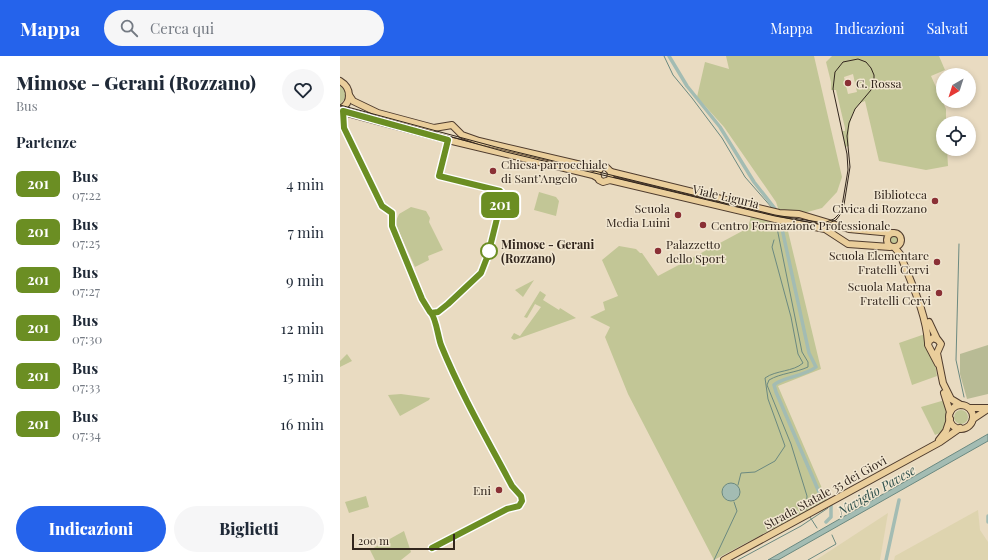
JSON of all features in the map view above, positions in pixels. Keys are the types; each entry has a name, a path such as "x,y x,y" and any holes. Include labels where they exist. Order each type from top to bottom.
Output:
{"main road":[{"path":"340,81 347,87 353,102 378,113 434,128 452,125 457,132 465,137 479,141 600,169 606,167 611,172 610,180 603,182 593,175 448,140 340,110 347,103 350,95"},
{"path":"444,127 442,134 448,140"},
{"path":"448,140 456,137 457,132"},
{"path":"598,178 597,173 600,169"},
{"name":"Viale Liguria","path":"611,172 779,213 799,214 849,229 892,233"},
{"name":"Viale Liguria","path":"610,180 779,220 825,229 848,244 893,247"},
{"path":"908,273 899,235 892,233 886,240 899,252 908,273 924,315 928,330 928,343 938,364 943,383 951,399 970,408 988,409"},
{"path":"893,247 901,243"},
{"path":"924,315 941,344 938,350 938,364"},
{"path":"928,343 932,339 937,339"},
{"path":"931,350 938,350"},
{"path":"943,383 943,389 950,412 950,419 953,425 960,428 968,427 973,419 988,409"},
{"path":"950,412 955,406 961,405"},
{"path":"970,408 973,419"},
{"name":"Strada Statale 35 dei Giovi","path":"935,444 946,430 950,419"},
{"name":"Strada Statale 35 dei Giovi","path":"724,560 935,444 960,428"}],"shaded area":[{"path":"978,510 980,530 988,542 988,560 894,560 895,556"},
{"path":"888,513 880,560 816,560"}],"green space":[{"path":"726,56 814,56 842,177 837,192 822,208 804,213 779,211 776,202 724,127 697,97 705,62 729,69"},
{"path":"832,56 939,56 944,68 936,68 936,74 931,76 936,87 936,108 946,108 946,116 936,116 936,156 947,156 948,166 926,170 879,161 865,101 856,108 853,114 849,127 849,146 845,147 842,131 845,131 845,128 836,90 831,90 831,82 826,62","holes":["853,74 857,92 848,94 844,77"]},
{"path":"340,85 345,90 346,97 340,105"},
{"path":"539,192 556,197 559,201 556,216 534,210"},
{"path":"411,207 426,211 430,218 429,222 443,250 428,256 429,260 415,267 395,223 399,214"},
{"path":"751,216 787,227 821,369 778,386 827,500 714,560 628,394 605,337 610,327 590,317 605,310 603,302 618,296 602,260 619,246 636,249 642,253 658,276 748,228"},
{"path":"892,235 896,235 898,236 898,244 892,245 889,242 889,238"},
{"path":"534,280 523,297 515,290"},
{"path":"540,291 546,295 543,300 576,318 514,340 511,338 514,333 520,336 541,307 535,304 527,318 524,317"},
{"path":"925,334 924,343 934,360 937,376 912,385 899,343"},
{"path":"988,345 988,394 967,399 960,374 960,354"},
{"path":"347,354 352,361 340,367 340,361"},
{"path":"401,394 430,398 429,400 400,416 388,395"},
{"path":"945,400 947,419 945,431 935,435 921,407"},
{"path":"961,410 966,412 968,417 966,422 961,424 956,422 954,417 956,412"},
{"path":"366,496 369,507 349,513 345,502"},
{"path":"404,531 411,552 401,560 375,560 370,550"}],"water":[{"path":"988,434 988,441 778,560 768,560"},
{"path":"731,483 735,484 739,488 739,496 735,500 731,501 727,500 723,496 722,492 723,488 727,484"}],"waterway":[{"path":"664,56 673,75 722,138 745,177 773,209"},
{"path":"669,56 687,86 720,127 754,182 776,210"},
{"path":"776,223 802,352 808,362 808,367 783,374 769,380 767,385 791,444 807,496 806,509"},
{"path":"781,224 809,353 816,367 806,373 782,380 774,385 822,499"},
{"path":"738,485 741,473 755,472 775,461 785,446 768,399 765,378 769,375 794,368 803,363 798,354 791,317 772,247 774,240"},
{"path":"959,244 956,360 964,397"},
{"path":"886,560 899,500"},
{"path":"714,560 737,511 734,502"},
{"name":"Naviglio Pavese","path":"826,522 831,517 831,505"},
{"path":"738,560 801,526 828,508 827,506"},
{"path":"988,516 988,522"},
{"path":"810,517 817,528"},
{"path":"808,560 836,544 832,535"}],"tram line":[{"path":"340,105 496,147 775,215 824,223 834,219 841,212 848,170 847,154 833,89 835,72 843,62 858,59 866,62 874,75 874,83 871,90 855,109 849,123 847,136 850,167 843,211 836,220 824,225 775,216 506,152 340,106"}],"bus line":[{"name":"201","path":"430,312 422,299 392,226 391,222 393,215 382,206 344,128 342,121 343,111 448,140 439,176 501,191 503,194 488,255 481,273 438,312 434,314 431,313 434,318 438,338 463,396 512,486 521,496 522,501 519,506 507,509 432,548"}],"place":[{"name":"G. Rossa","path":"848,83"},
{"name":"Chiesa parrocchiale di Sant’Angelo","path":"493,171"},
{"name":"Biblioteca Civica di Rozzano","path":"935,201"},
{"name":"Scuola Media Luini","path":"678,215"},
{"name":"Centro Formazione Professionale","path":"703,225"},
{"name":"Mimose - Gerani (Rozzano)","path":"489,251"},
{"name":"Palazzetto dello Sport","path":"658,251"},
{"name":"Scuola Elementare Fratelli Cervi","path":"937,262"},
{"name":"Scuola Materna Fratelli Cervi","path":"939,293"},
{"name":"Eni","path":"499,490"}]}
